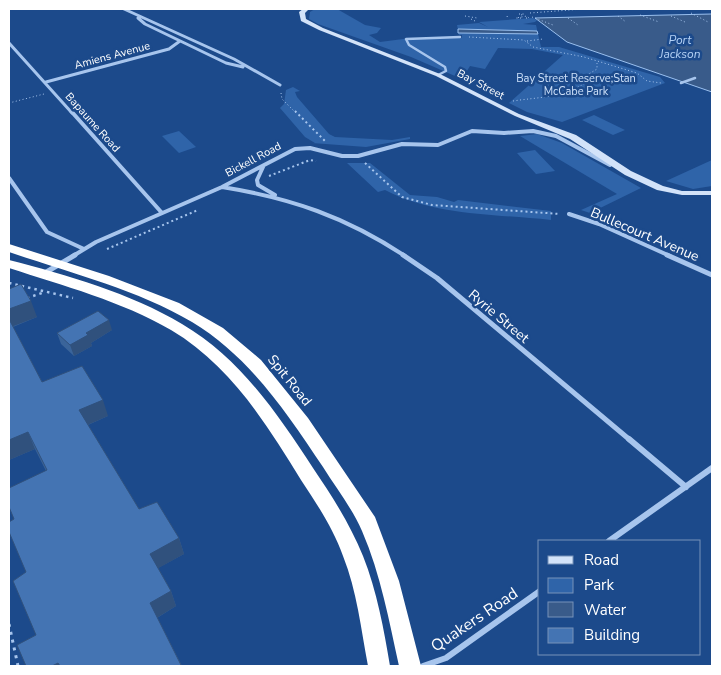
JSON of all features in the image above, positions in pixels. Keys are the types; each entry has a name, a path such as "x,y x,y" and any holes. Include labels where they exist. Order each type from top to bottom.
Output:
{"highway":[{"name":"Spit Road","path":"9,248 152,297 198,319 242,351 266,376 303,424 357,503 372,530 390,580 410,666"},
{"path":"9,264 99,293 179,328 228,365 257,398 331,511 348,543 366,597 379,666"}],"street":[{"path":"124,9 234,59 244,67 280,85"},
{"name":"Bay Street","path":"306,9 302,12 303,20 321,29 438,75 498,106 573,137 628,173 669,191 701,195 712,193"},
{"path":"134,14 145,24 180,41 226,63 244,67"},
{"name":"Amiens Avenue","path":"46,82 169,49 180,41"},
{"name":"Bapaume Road","path":"9,43 162,213"},
{"name":"Bickell Road","path":"43,275 57,264 84,249 222,186 265,165 288,151 303,148 342,156 365,155 402,144 438,145 472,131 504,133 533,131 556,136 628,173"},
{"name":"Ryrie Street","path":"265,165 256,180 258,184 277,196"},
{"path":"9,178 47,232 84,249"},
{"name":"Ryrie Street","path":"222,186 277,196 340,220 429,272 686,487"},
{"name":"Bullecourt Avenue","path":"568,214 599,224 712,275"},
{"path":"610,540 712,468"},
{"name":"Quakers Road","path":"423,666 446,658 538,592"}],"lane":[{"path":"438,75 446,71 445,68 409,45 406,39 462,38"},
{"path":"681,83 695,78"}],"path":[{"path":"519,14 584,9"},
{"path":"588,9 605,9"},
{"path":"520,18 516,18 526,17 518,16 524,14 522,13"},
{"path":"691,13 708,22"},
{"path":"640,15 659,22"},
{"path":"465,16 477,22"},
{"path":"618,16 626,22"},
{"path":"671,16 685,22"},
{"path":"532,17 553,25"},
{"path":"469,18 477,18"},
{"path":"568,18 578,25"},
{"path":"479,38 480,34"},
{"path":"462,38 511,38 527,41 543,39"},
{"path":"527,41 533,47 557,50 638,74 648,81 662,83"},
{"path":"511,102 533,97 564,96 585,83 584,77 587,77 592,71 597,69 597,63"},
{"path":"638,74 642,70"},
{"path":"280,85 282,99 342,156"},
{"path":"9,103 37,96"},
{"path":"369,166 402,197 432,205 568,214"},
{"path":"104,250 116,247 200,208"},
{"path":"10,285 81,300"},
{"path":"27,298 45,292"},
{"path":"9,624 18,666"}],"green space":[{"name":"Bay Street Reserve;Stan McCabe Park","path":"315,9 337,9 365,25 381,28 377,33 369,35 380,42 411,38 462,38 462,35 459,35 457,25 479,23 488,27 479,22 533,18 537,20 523,24 536,25 541,47 559,47 660,77 665,83 562,122 527,112 509,103 563,55 532,49 498,48 485,69 470,66 462,79 411,57 318,24 309,19 310,12"},
{"path":"293,87 300,91 295,92 297,97 329,134 335,137 392,140 410,137 410,139 366,147 312,143 315,143 305,137 280,108 284,104 286,90"},
{"path":"594,115 625,130 613,135 582,120"},
{"path":"179,131 196,147 179,153 162,136"},
{"path":"537,134 562,143 641,188 590,213 581,210 617,194 520,136"},
{"path":"535,150 555,171 536,174 517,153"},
{"path":"712,160 712,186 693,189 666,181"},
{"path":"347,163 370,163 410,195 437,197 454,202 458,200 551,211 551,220 487,215 424,205 404,199 385,190 378,192"}],"water":[{"name":"Port Jackson","path":"712,14 712,92 567,42 535,18"},
{"path":"458,29 537,31 538,34 458,33"}],"building":[{"path":"21,284 31,301 9,309 9,289"},
{"path":"98,311 109,320 70,345 57,333"},
{"path":"9,319 42,382 82,366 103,400 79,410 139,509 157,502 179,538 150,554 171,591 150,603 181,665 179,666 60,666 58,663 52,666 26,666 17,645 36,635 13,581 26,572 9,532 9,522 14,519 9,507 9,488 47,470 28,432 9,440"}]}
